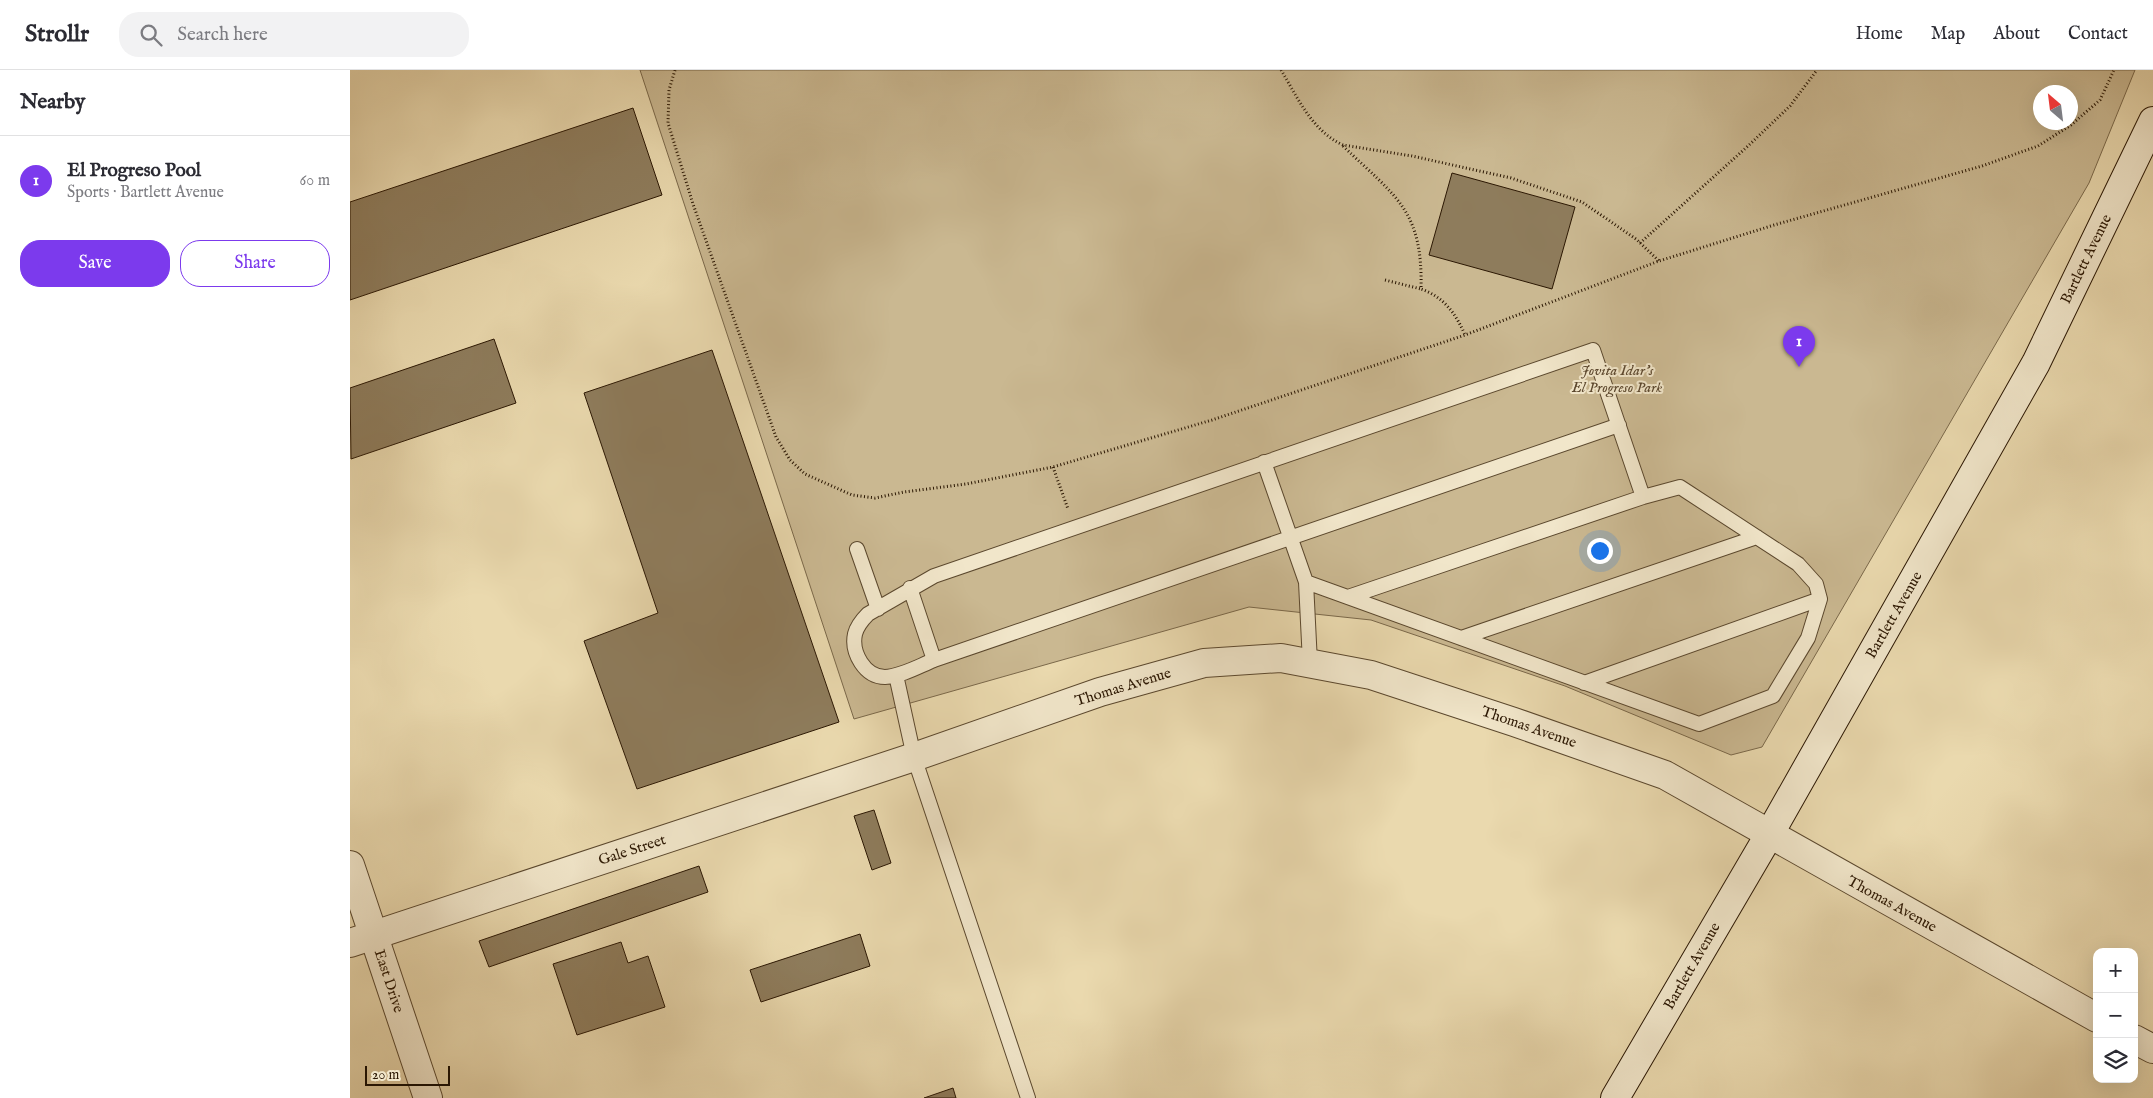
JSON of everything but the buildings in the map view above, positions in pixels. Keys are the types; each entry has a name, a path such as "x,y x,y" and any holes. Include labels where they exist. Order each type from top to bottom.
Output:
{"street":[{"name":"Bartlett Avenue","path":"1615,1098 1769,835 2036,363 2153,121"},
{"name":"Thomas Avenue","path":"914,757 1100,692 1204,663 1281,658 1371,675 1666,775 1769,835 2093,1016"},
{"name":"Gale Street","path":"362,939 914,757"},
{"name":"East Drive","path":"350,865 362,939 428,1098"},
{"path":"2138,1041 2153,1049"}],"lane":[{"path":"1619,424 934,660 896,675 884,677 873,673 863,666 854,645 855,633 860,623 868,614 910,588 934,576 1075,526 1593,350 1619,424 1643,496"},
{"path":"1264,462 1306,582 1310,663"},
{"path":"1306,582 1698,724 1773,696 1808,638 1820,599 1816,584 1798,564 1680,487 1643,496 1348,597"},
{"path":"1461,638 1757,537"},
{"path":"858,549 878,609"},
{"path":"910,588 934,660"},
{"path":"1584,682 1820,599"},
{"path":"896,675 914,757 1028,1098"}],"path":[{"path":"674,70 669,90 668,123 693,204 776,437 790,460 805,474 852,495 875,498 904,492 966,484 1053,467 1212,420 1465,335 1659,262 1774,224 1982,166 2038,146 2071,125 2100,100 2114,70"},
{"path":"1281,70 1305,111 1321,132 1343,145 1394,194 1407,212 1421,250 1421,289"},
{"path":"1640,243 1790,106 1817,70"},
{"path":"1343,145 1412,156 1511,178 1582,202 1640,243 1659,262"},
{"path":"1386,280 1437,295 1454,314 1465,335"},
{"path":"1053,467 1075,526"}],"green space":[{"name":"Jovita Idar's El Progreso Park","path":"640,70 2135,70 2089,183 1762,747 1731,755 1565,686 1371,620 1249,607 854,719"}],"place":[{"name":"El Progreso Pool","path":"1799,367"}]}
